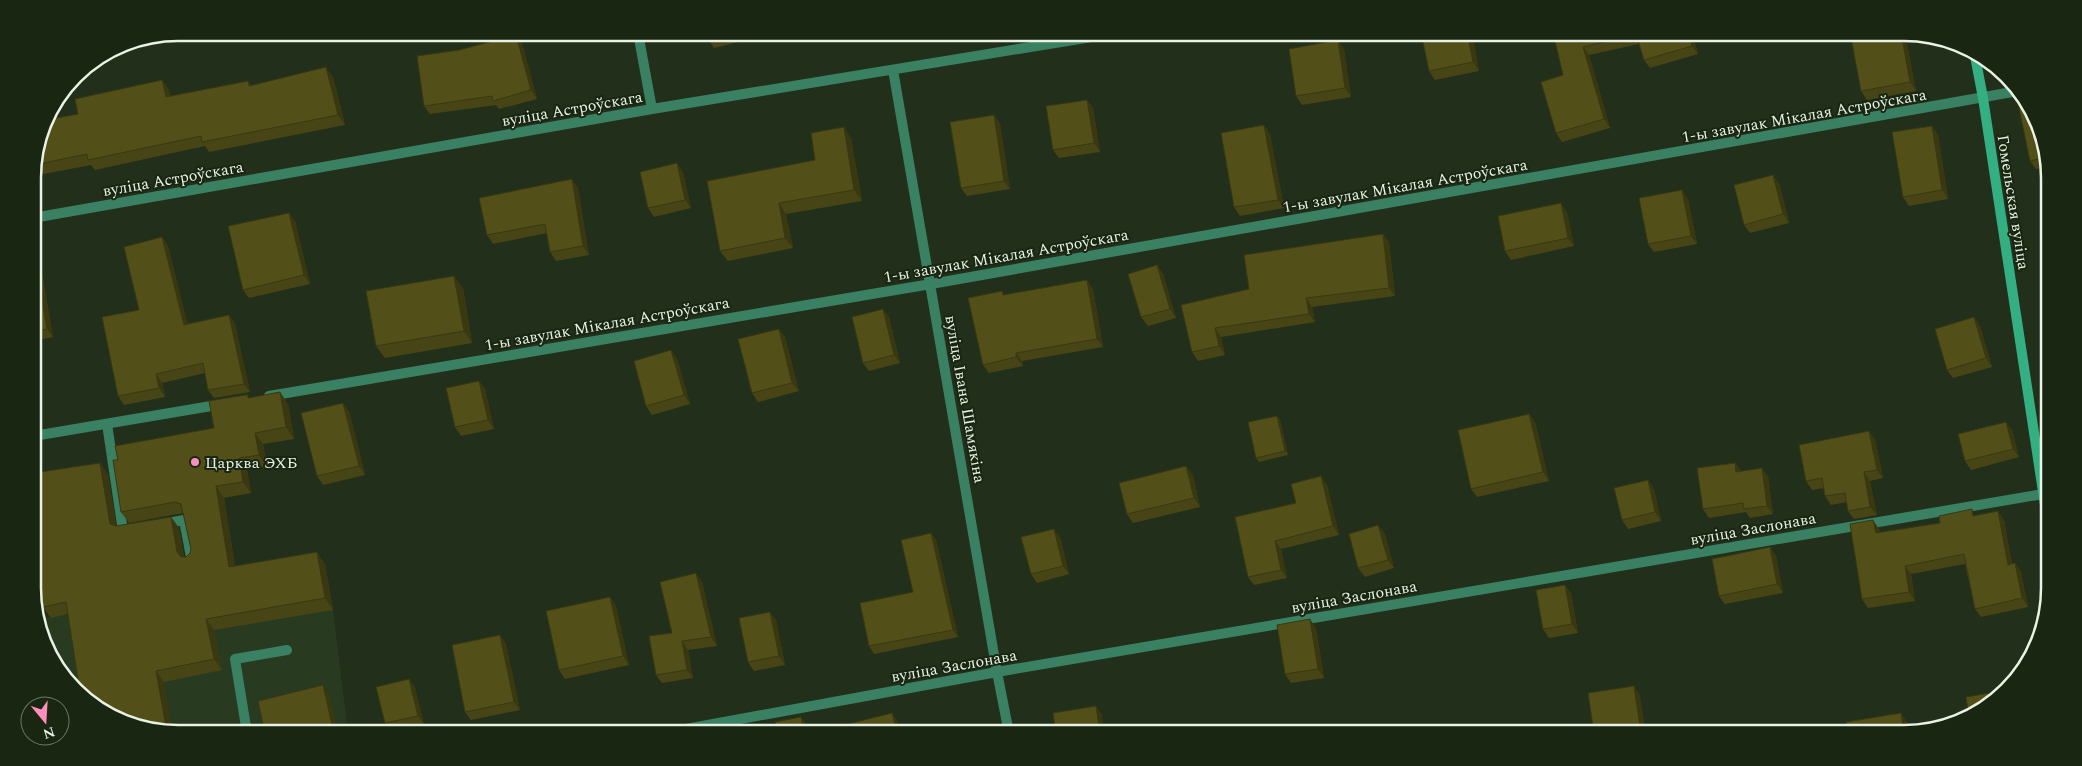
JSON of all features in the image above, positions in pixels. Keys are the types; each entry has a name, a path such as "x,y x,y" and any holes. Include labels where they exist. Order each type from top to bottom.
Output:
{"street":[{"name":"вуліца Астроўскага","path":"42,216 652,109 1060,41"},
{"path":"640,42 652,109"},
{"name":"Гомельская вуліца","path":"1976,62 2041,456"},
{"name":"вуліца Івана Шамякіна","path":"893,70 1007,725"},
{"path":"1983,98 2011,93"},
{"name":"1-ы завулак Мікалая Астроўскага","path":"255,399 931,284 1983,98"},
{"path":"41,435 235,402"},
{"path":"108,424 122,532 184,520 192,562"},
{"name":"вуліца Заслонава","path":"709,725 997,672 2041,494"},
{"path":"246,725 235,659 287,650"}],"shaded area":[{"path":"320,557 325,564 333,610 347,725 178,725 149,721 136,590"},
{"path":"74,613 86,689 64,664 55,649 45,618"}],"building":[{"path":"1338,41 1345,88 1296,96 1289,49"},
{"path":"1423,41 1469,41 1473,62 1429,71"},
{"path":"1555,41 1607,41 1583,47 1604,119 1556,133 1541,82 1563,75"},
{"path":"1638,41 1691,41 1692,46 1644,60"},
{"path":"1852,41 1903,41 1910,82 1861,91"},
{"path":"490,42 518,42 531,90 493,101 492,96 424,106 417,56 459,50"},
{"path":"326,67 338,115 202,142 201,136 88,160 87,154 43,163 46,143 55,118 78,114 75,99 162,80 166,97 248,81 249,86"},
{"path":"1087,100 1094,143 1053,150 1046,106"},
{"path":"2019,108 2021,108 2030,126 2040,159 2030,161"},
{"path":"994,115 1004,181 961,188 950,122"},
{"path":"1264,125 1278,200 1234,207 1221,133"},
{"path":"1932,126 1942,190 1903,197 1892,132"},
{"path":"844,127 854,190 779,203 785,238 720,251 707,181 815,160 811,133"},
{"path":"677,163 685,200 648,208 640,172"},
{"path":"1773,175 1783,214 1744,225 1734,185"},
{"path":"572,179 583,246 550,252 545,224 487,235 479,198"},
{"path":"1682,190 1691,236 1648,244 1639,198"},
{"path":"1561,203 1568,238 1505,251 1498,216"},
{"path":"289,213 304,275 243,290 228,226"},
{"path":"1383,234 1389,288 1306,298 1309,314 1215,328 1219,346 1192,352 1181,305 1249,289 1244,255"},
{"path":"162,237 184,325 229,315 244,384 208,390 203,363 156,374 159,388 118,396 102,317 139,310 124,247"},
{"path":"1157,265 1170,309 1141,317 1128,274"},
{"path":"454,276 464,331 376,346 366,291"},
{"path":"1087,280 1097,339 1016,353 1016,357 983,365 968,298 1002,291 1003,295"},
{"path":"42,298 47,329 42,330"},
{"path":"883,309 894,355 863,363 852,317"},
{"path":"1974,317 1986,358 1947,370 1935,329"},
{"path":"779,329 792,383 752,393 738,339"},
{"path":"671,350 684,395 646,406 634,361"},
{"path":"479,381 488,420 455,427 446,388"},
{"path":"280,392 286,427 255,433 259,455 239,458 243,482 216,486 229,567 317,552 325,598 206,619 214,659 156,671 166,724 151,722 117,711 102,702 78,681 66,602 43,607 41,588 41,472 100,463 110,524 116,526 171,517 177,552 181,557 186,557 191,549 181,504 175,502 121,512 113,460 118,460 115,446 214,428 209,401 245,395 248,395 248,398"},
{"path":"343,403 359,466 317,476 301,413"},
{"path":"1529,414 1543,472 1471,489 1458,430"},
{"path":"1277,416 1285,451 1256,458 1248,422"},
{"path":"2006,422 2013,449 1965,461 1958,434"},
{"path":"1869,431 1877,470 1864,472 1870,507 1848,511 1845,493 1825,496 1822,478 1806,481 1799,445"},
{"path":"1735,463 1736,472 1762,468 1767,506 1744,509 1743,503 1703,509 1697,468"},
{"path":"1186,466 1194,498 1127,514 1119,483"},
{"path":"1321,476 1333,526 1275,541 1281,570 1248,577 1235,517 1296,503 1291,484"},
{"path":"1648,480 1655,512 1622,520 1614,488"},
{"path":"1972,509 1973,516 1998,511 2008,565 2015,563 2022,598 1975,609 1964,554 1905,566 1909,592 1862,599 1850,524 1873,520 1876,533 1940,523 1939,516"},
{"path":"1378,525 1388,560 1358,568 1349,534"},
{"path":"1054,529 1063,566 1031,574 1021,537"},
{"path":"931,533 953,630 869,646 860,603 913,592 901,540"},
{"path":"1770,547 1777,584 1719,596 1712,559"},
{"path":"696,573 711,637 682,641 687,670 656,675 649,636 672,633 660,582"},
{"path":"1565,585 1572,624 1543,629 1536,590"},
{"path":"610,597 623,656 559,670 546,611"},
{"path":"770,612 779,656 748,662 739,618"},
{"path":"1310,619 1318,669 1285,674 1277,625"},
{"path":"500,635 514,702 465,712 452,645"},
{"path":"409,679 418,716 385,723 376,687"},
{"path":"323,685 332,725 263,725 258,701"},
{"path":"1634,686 1640,724 1593,724 1588,693"},
{"path":"1992,693 1968,709 1966,697"},
{"path":"1096,706 1099,724 1055,724 1053,713"},
{"path":"892,713 895,725 846,725"},
{"path":"1901,713 1903,724 1846,724 1846,722"},
{"path":"801,717 802,725 776,725 775,722"}],"place":[{"name":"Царква ЭХБ","path":"195,462"}]}
